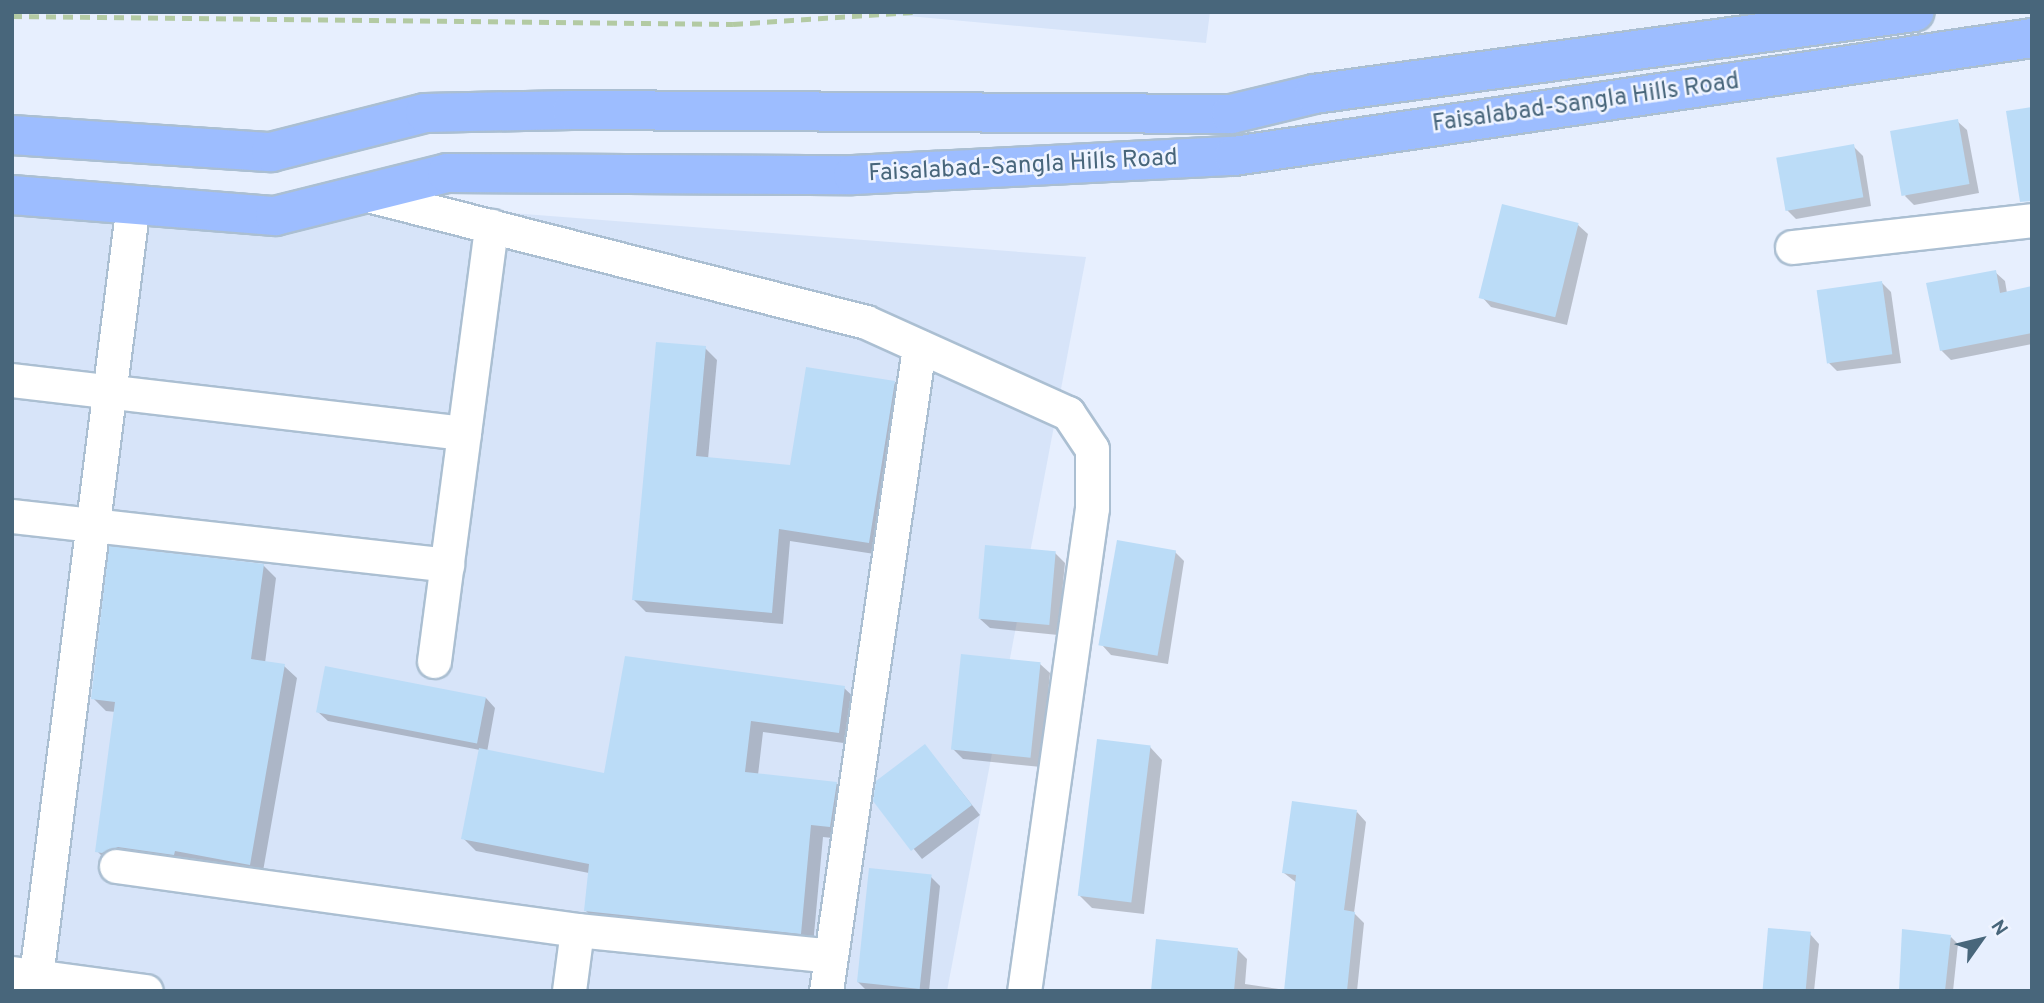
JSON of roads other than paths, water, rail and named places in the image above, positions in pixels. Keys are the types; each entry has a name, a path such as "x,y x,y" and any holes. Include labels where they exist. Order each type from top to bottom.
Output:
{"main road":[{"name":"Faisalabad-Sangla Hills Road","path":"12,135 271,152 425,113 572,110 1231,114 1314,94 1914,12"},
{"name":"Faisalabad-Sangla Hills Road","path":"12,195 275,216 447,173 853,175 1234,156 2032,38"},
{"path":"68,199 75,139"}],"street":[{"path":"364,194 866,322 1068,413 1092,449 1092,508 1024,991"},
{"path":"132,204 92,524 24,975 146,991"},
{"path":"1792,247 2032,220"},
{"path":"434,661 491,226"},
{"path":"826,991 919,347"},
{"path":"12,380 464,433"},
{"path":"12,516 447,565"},
{"path":"116,866 577,930 831,956"},
{"path":"569,991 577,930"}],"railway":[{"path":"12,16 733,24 913,12"}]}
